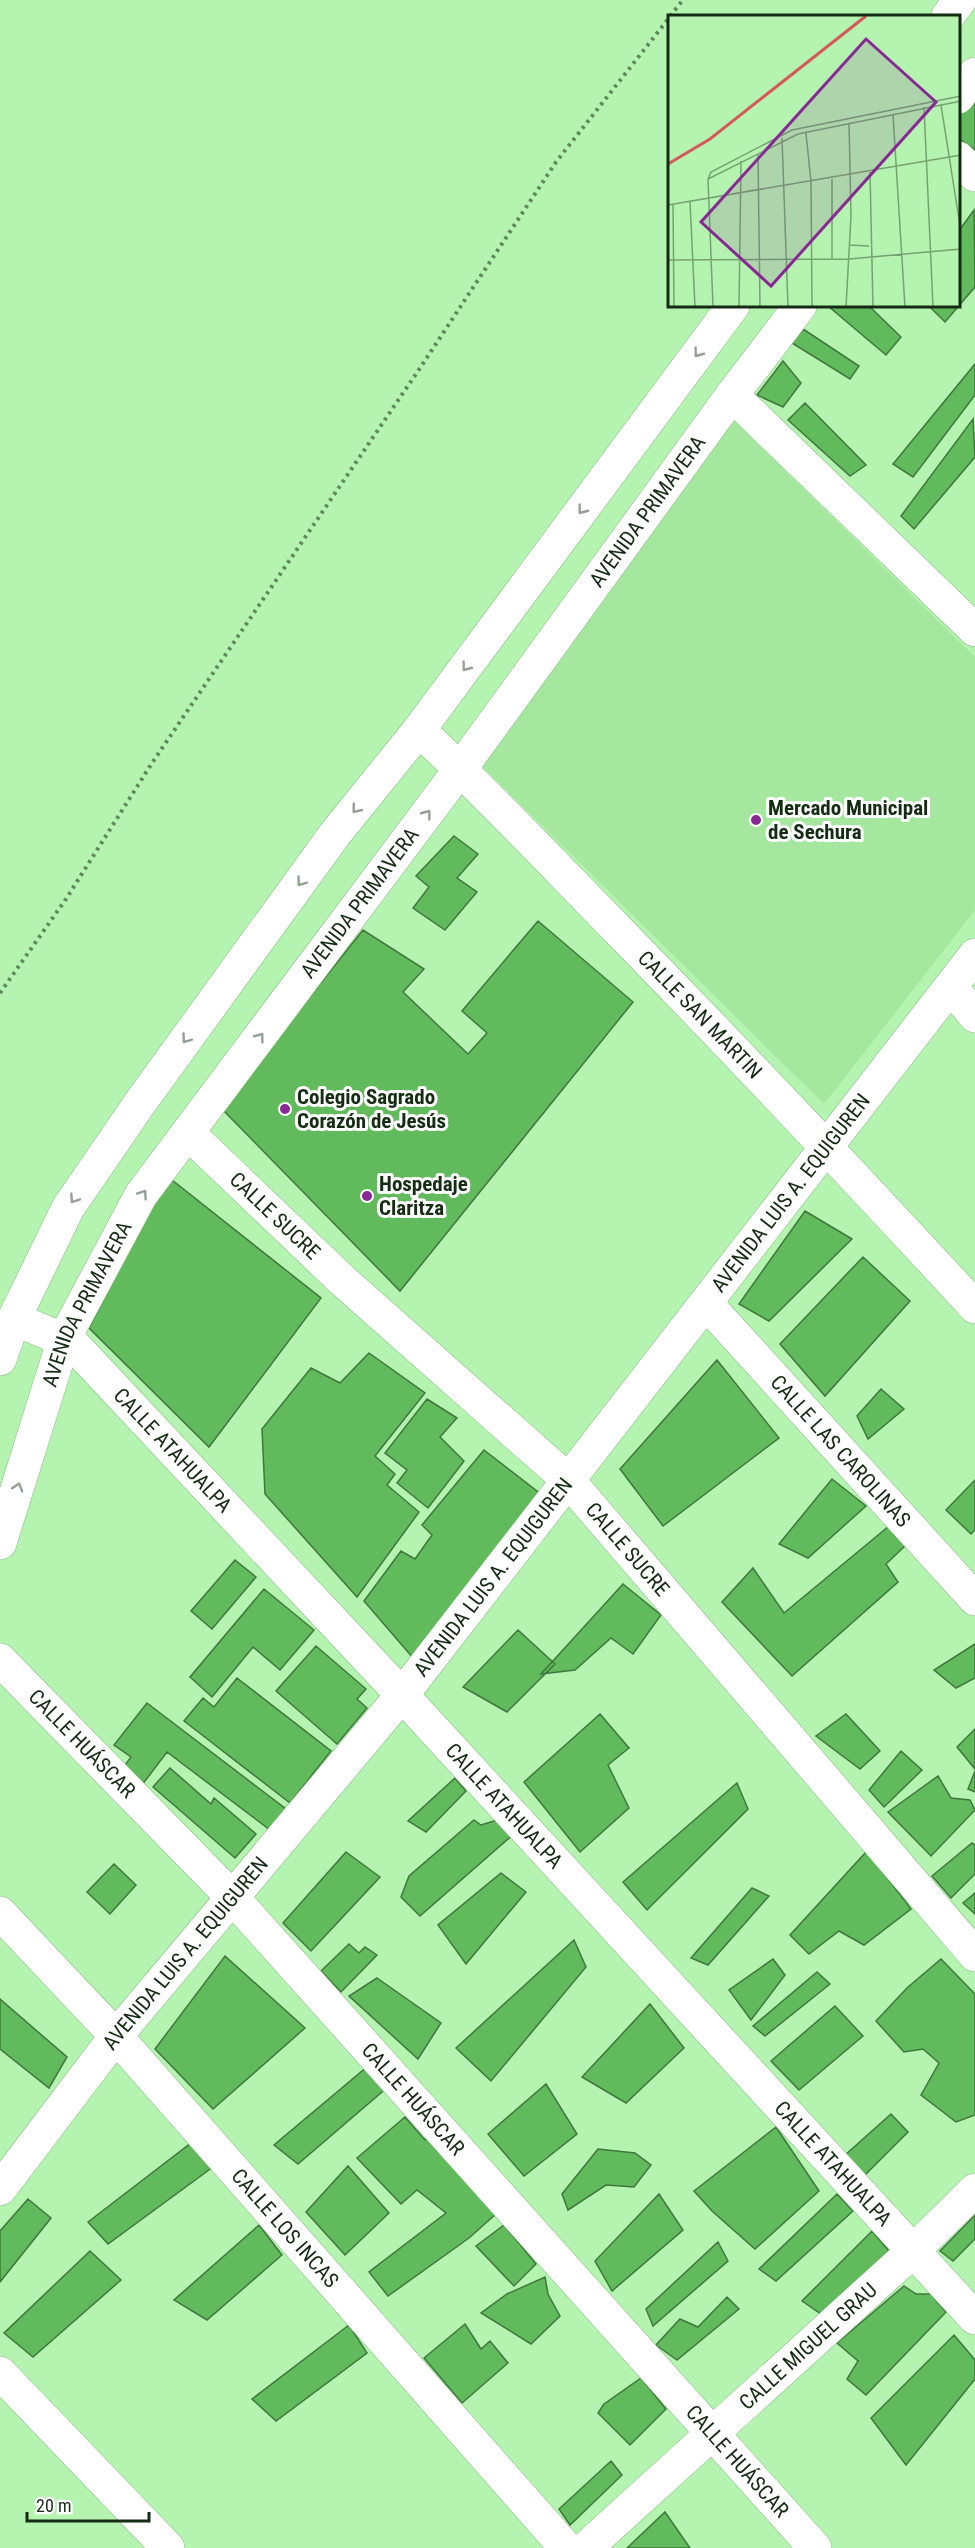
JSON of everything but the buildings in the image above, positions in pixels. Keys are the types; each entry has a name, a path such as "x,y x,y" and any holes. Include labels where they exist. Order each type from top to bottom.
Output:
{"street":[{"path":"949,15 960,0"},
{"path":"960,94 975,74"},
{"path":"960,160 975,175"},
{"path":"0,1359 14,1319 68,1208 140,1103 335,834 419,730 732,308"},
{"name":"AVENIDA PRIMAVERA","path":"0,1543 64,1339 141,1195 460,768 732,395 798,308"},
{"path":"732,395 975,630"},
{"name":"CALLE SAN MARTIN","path":"419,730 460,768 827,1146 975,1307"},
{"name":"AVENIDA LUIS A. EQUIGUREN","path":"0,2189 116,2036 402,1695 975,955"},
{"path":"951,987 975,1016"},
{"name":"CALLE SUCRE","path":"188,1133 342,1280 568,1480 975,1955"},
{"name":"CALLE LAS CAROLINAS","path":"706,1303 975,1599"},
{"name":"CALLE ATAHUALPA","path":"14,1319 72,1343 402,1695 975,2318"},
{"name":"CALLE HUÁSCAR","path":"0,1660 232,1897 816,2548"},
{"name":"CALLE LOS INCAS","path":"0,1913 116,2036 566,2548"},
{"name":"CALLE MIGUEL GRAU","path":"586,2548 912,2252 975,2190"},
{"path":"0,2373 168,2548"}],"path":[{"path":"671,15 683,0"},
{"path":"0,993 66,899 152,763 418,371 556,162 668,18"}],"shaded area":[{"name":"Mercado Municipal de Sechura","path":"733,420 975,657 975,910 824,1104 477,761"}],"place":[{"name":"Mercado Municipal de Sechura","path":"756,820"},
{"name":"Colegio Sagrado Corazón de Jesús","path":"285,1109"},
{"name":"Hospedaje Claritza","path":"367,1196"}]}
